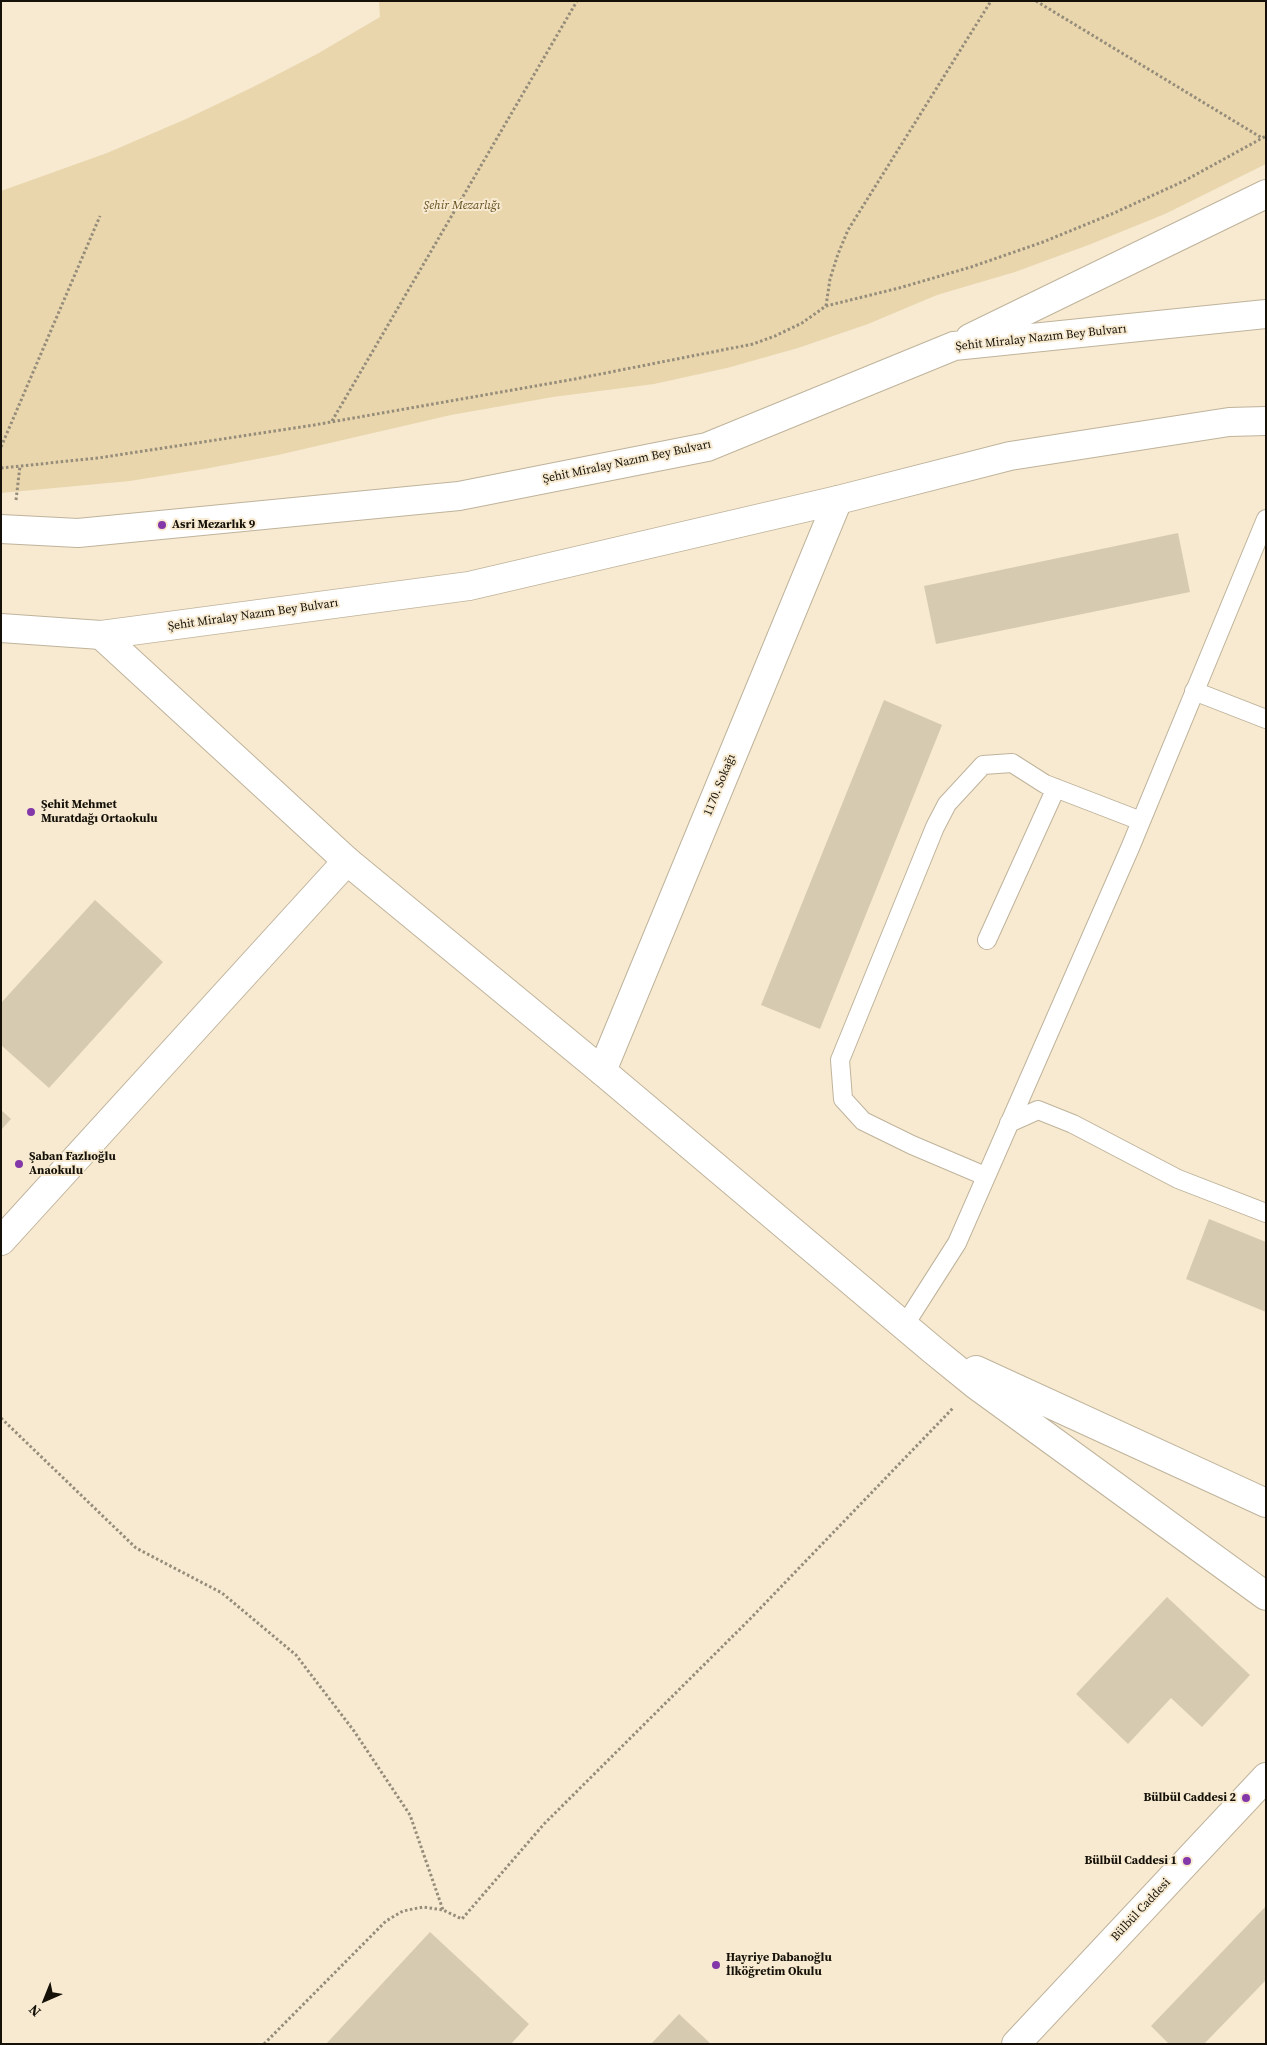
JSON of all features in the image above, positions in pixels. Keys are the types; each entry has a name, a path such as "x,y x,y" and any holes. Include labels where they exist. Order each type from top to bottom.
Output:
{"street":[{"path":"954,346 1266,194"},
{"name":"Şehit Miralay Nazım Bey Bulvarı","path":"1,529 78,533 459,496 707,448 954,346 1266,314"},
{"name":"Şehit Miralay Nazım Bey Bulvarı","path":"1,628 101,635 469,586 838,500 1010,456 1229,422 1266,421"},
{"name":"1170. Sokağı","path":"602,1071 838,500"},
{"path":"101,635 347,860 602,1071 933,1350 976,1385 1266,1596"},
{"path":"1,1241 347,860"},
{"path":"933,1350 1266,1503"},
{"name":"Bülbül Caddesi","path":"1016,2044 1266,1777"}],"lane":[{"path":"904,1326 956,1243 1141,821 1266,519"},
{"path":"1194,691 1266,718"},
{"path":"986,1176 912,1145 863,1121 843,1098 840,1060 934,827 947,804 983,765 1012,763 1045,784 1141,821"},
{"path":"987,940 1056,788"},
{"path":"1009,1123 1038,1110 1073,1124 1178,1179 1266,1213"}],"path":[{"path":"332,422 577,1"},
{"path":"826,306 830,280 848,230 860,207 991,1"},
{"path":"1036,1 1264,137"},
{"path":"1,468 98,458 332,422 730,350 775,336 802,323 826,306 908,286 1043,242 1114,214 1184,181 1264,137"},
{"path":"1,447 100,216"},
{"path":"264,2044 386,1921 403,1912 423,1907 443,1910 462,1919 544,1824 750,1619 976,1385"},
{"path":"1,1418 136,1548 222,1593 296,1655 354,1731 410,1815 443,1910"}],"green space":[{"name":"Şehir Mezarlığı","path":"379,1 1266,1 1266,164 1165,214 1091,244 1015,272 937,295 868,324 798,348 727,368 654,384 553,397 451,415 278,455 204,469 130,481 1,493 1,191 107,153 186,119 253,87 317,54 380,17"}],"building":[{"path":"1178,533 1190,592 936,644 924,586"},
{"path":"884,700 942,725 820,1029 761,1005"},
{"path":"95,900 163,962 49,1088 1,1045 1,1003"},
{"path":"1,1110 11,1119 1,1130"},
{"path":"1209,1219 1266,1242 1266,1312 1186,1279"},
{"path":"1167,1597 1250,1675 1202,1727 1171,1698 1128,1744 1076,1694"},
{"path":"1266,1906 1266,1980 1204,2044 1169,2044 1151,2026"},
{"path":"430,1932 529,2024 511,2044 326,2044"},
{"path":"679,2014 711,2044 651,2044"}],"place":[{"name":"Asri Mezarlık 9","path":"162,525"},
{"name":"Şehit Mehmet Muratdağı Ortaokulu","path":"31,812"},
{"name":"Şaban Fazlıoğlu Anaokulu","path":"19,1164"},
{"name":"Bülbül Caddesi 2","path":"1246,1798"},
{"name":"Bülbül Caddesi 1","path":"1187,1861"},
{"name":"Hayriye Dabanoğlu İlköğretim Okulu","path":"716,1965"}]}
